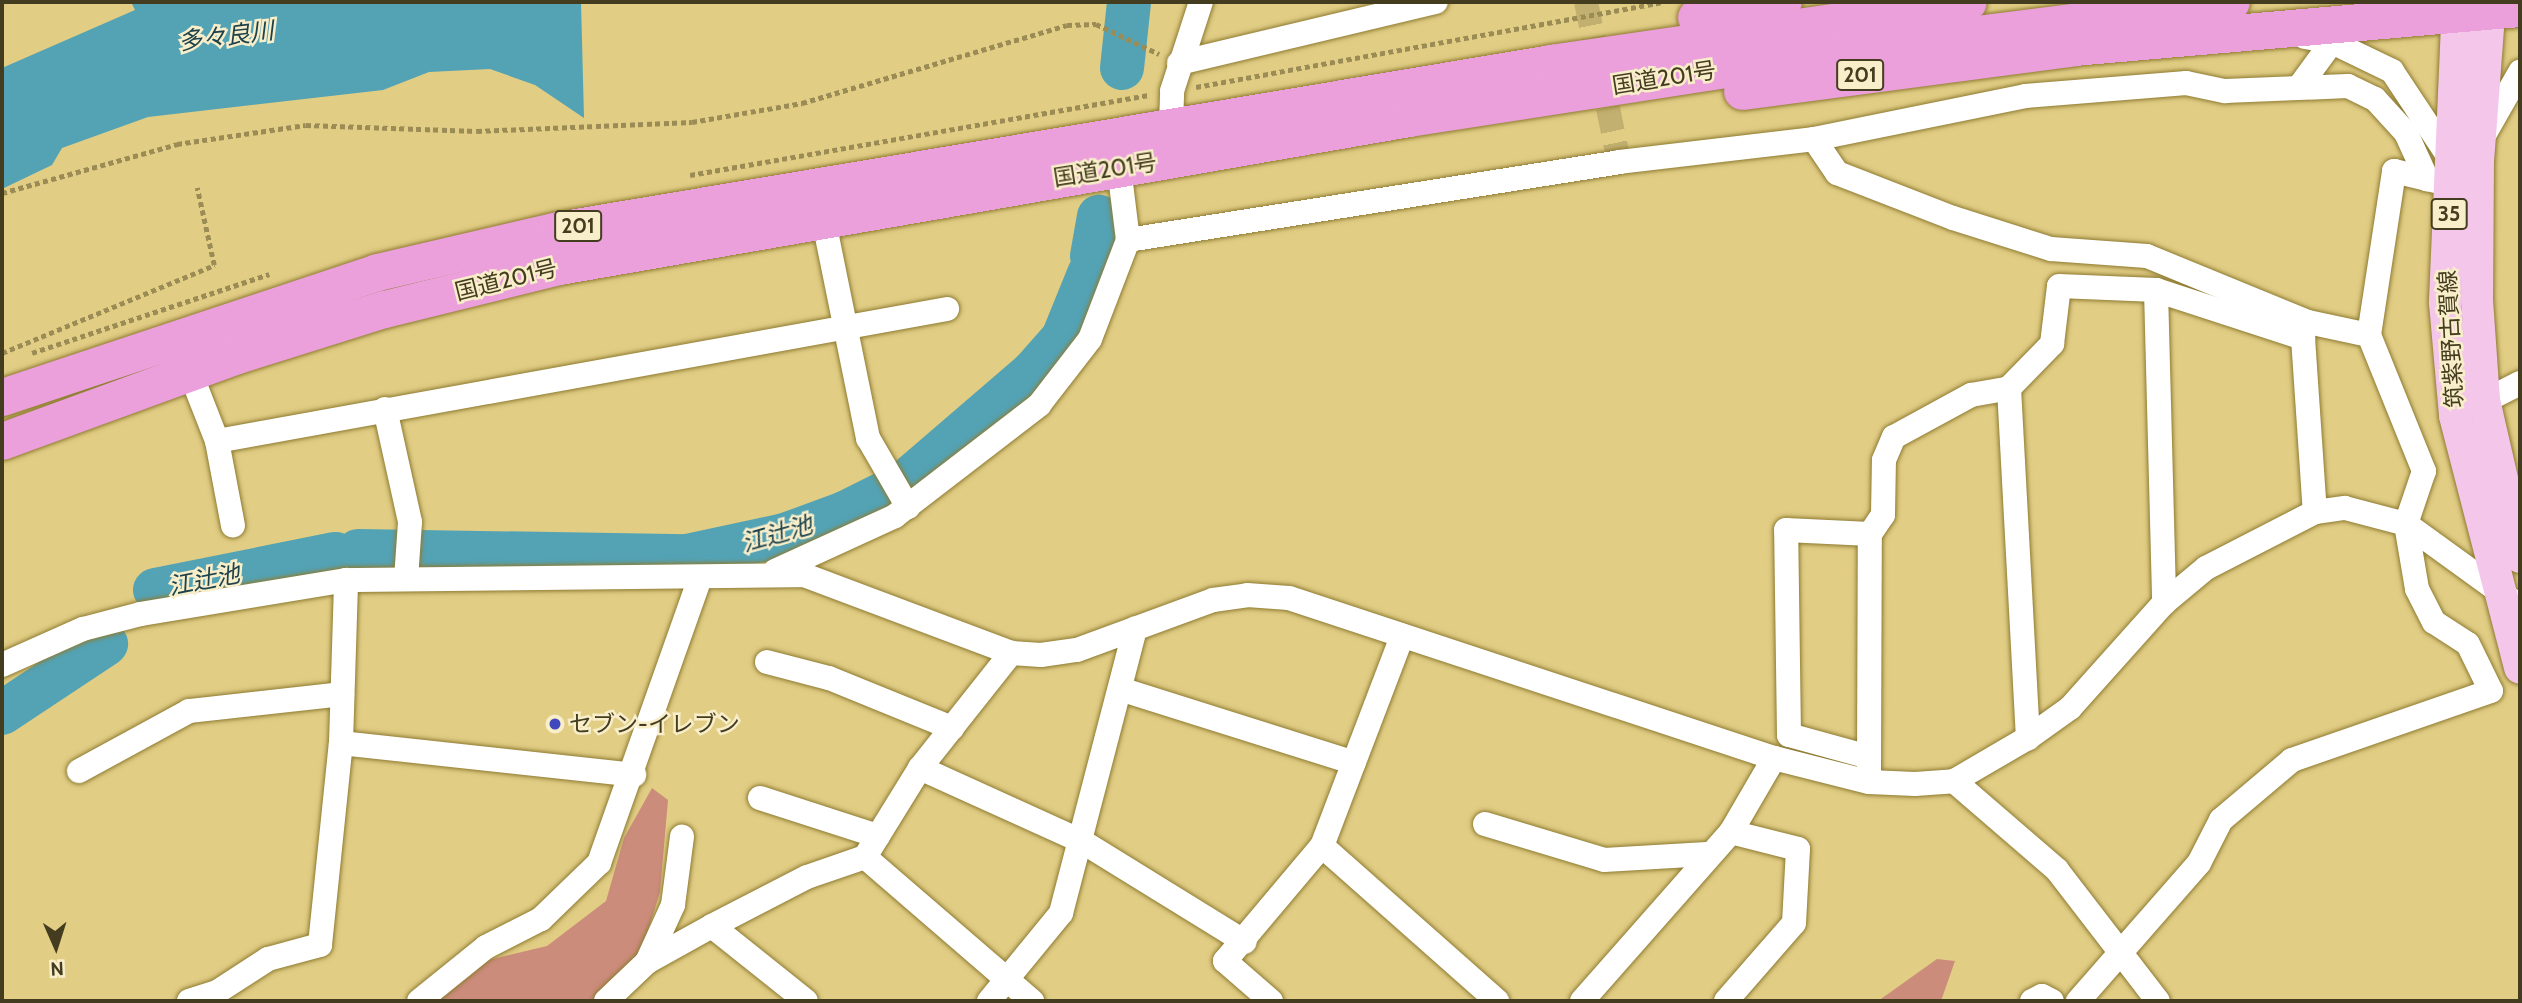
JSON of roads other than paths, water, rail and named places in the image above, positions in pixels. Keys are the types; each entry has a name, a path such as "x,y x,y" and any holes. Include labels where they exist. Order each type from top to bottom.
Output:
{"highway":[{"name":"201","path":"1287,108 1356,77 1783,2"},
{"name":"国道201号","path":"2,397 377,272 532,236 769,190 1968,2"},
{"name":"国道201号","path":"2,441 190,372 384,309 519,276 823,217 1842,51 2231,2"},
{"name":"201","path":"1263,144 1409,137 2074,47 2483,6"}],"main road":[{"name":"筑紫野古賀線","path":"2483,6 2451,170 2445,303 2455,416 2508,598 2520,668"},
{"name":"筑紫野古賀線","path":"2451,170 2484,400 2520,557"}],"street":[{"path":"1171,125 1179,63 1201,2"},
{"path":"1179,63 1436,2"},
{"path":"2074,47 2319,37 2392,71 2451,170"},
{"path":"2300,87 2332,42"},
{"path":"2451,170 2507,86 2520,72"},
{"path":"1128,240 1619,162 1814,139 2025,96 2186,83 2225,91 2348,86 2375,99 2406,133 2451,170"},
{"path":"1814,139 1837,173 1953,218 2051,249 2147,256 2308,323 2369,335"},
{"path":"769,574 908,507 1040,405 1090,339 1128,240 1119,168"},
{"path":"2078,1001 2115,952 2199,863 2221,820 2292,760 2491,691 2468,643 2434,622 2417,589 2406,524 2424,471 2369,335 2394,171 2451,170"},
{"path":"823,217 868,439 908,507"},
{"path":"1869,782 1870,534 1883,515 1884,460 1894,437 1971,395 2009,388 2052,344 2059,286 2156,290 2303,338 2315,512"},
{"path":"2156,290 2164,603"},
{"path":"217,441 947,309"},
{"path":"190,372 217,441 233,526"},
{"path":"2455,416 2520,383"},
{"path":"2009,388 2028,738"},
{"path":"385,409 410,522 406,579"},
{"path":"2,665 83,629 130,617 346,580 699,580 769,574 846,586 1011,653 1077,650 1135,628 1247,595 1289,598 1774,758 1869,782 1954,781 2028,738 2070,709 2164,603 2206,568 2315,512 2345,508 2406,524 2508,598"},
{"path":"1869,757 1789,735 1786,530 1870,534"},
{"path":"189,1001 217,992 268,959 320,945 341,743 346,580"},
{"path":"419,1001 486,947 541,919 574,892 599,863 634,775 699,580"},
{"path":"989,1001 1061,913 1083,842 1135,628"},
{"path":"1271,1001 1225,961 1245,942 1322,846 1402,636"},
{"path":"606,1001 647,962 807,877 872,847 920,768 1011,653"},
{"path":"767,662 829,678 952,728"},
{"path":"1121,689 1354,763"},
{"path":"79,771 189,711 342,694"},
{"path":"341,743 634,775"},
{"path":"1582,1001 1707,854 1731,832 1774,758"},
{"path":"920,768 1083,842 1245,942"},
{"path":"1954,781 2057,870 2115,952 2158,1001"},
{"path":"760,798 872,847 1007,981 1032,1001"},
{"path":"1485,824 1604,860 1707,854"},
{"path":"1726,1001 1794,923 1798,849 1731,832"},
{"path":"647,962 673,905 682,837"},
{"path":"1322,846 1496,1001"},
{"path":"712,926 806,1001"},
{"path":"2032,1001 2042,996 2052,1001"}],"water":[{"name":"多々良川","path":"131,2 581,2 584,118 535,85 490,69 429,72 383,90 148,117 62,148 52,165 2,189 2,68 135,10"}],"waterway":[{"name":"江辻池","path":"1122,68 1129,2"},
{"name":"江辻池","path":"1092,256 1099,217"},
{"name":"江辻池","path":"358,551 687,556 785,535 845,513 903,484 1033,372 1063,338 1089,274"},
{"name":"江辻池","path":"155,590 335,554"},
{"name":"江辻池","path":"2,713 106,644"}],"tunnel":[{"path":"1586,2 1619,162"}],"place":[{"name":"セブン-イレブン","path":"555,724"}]}
